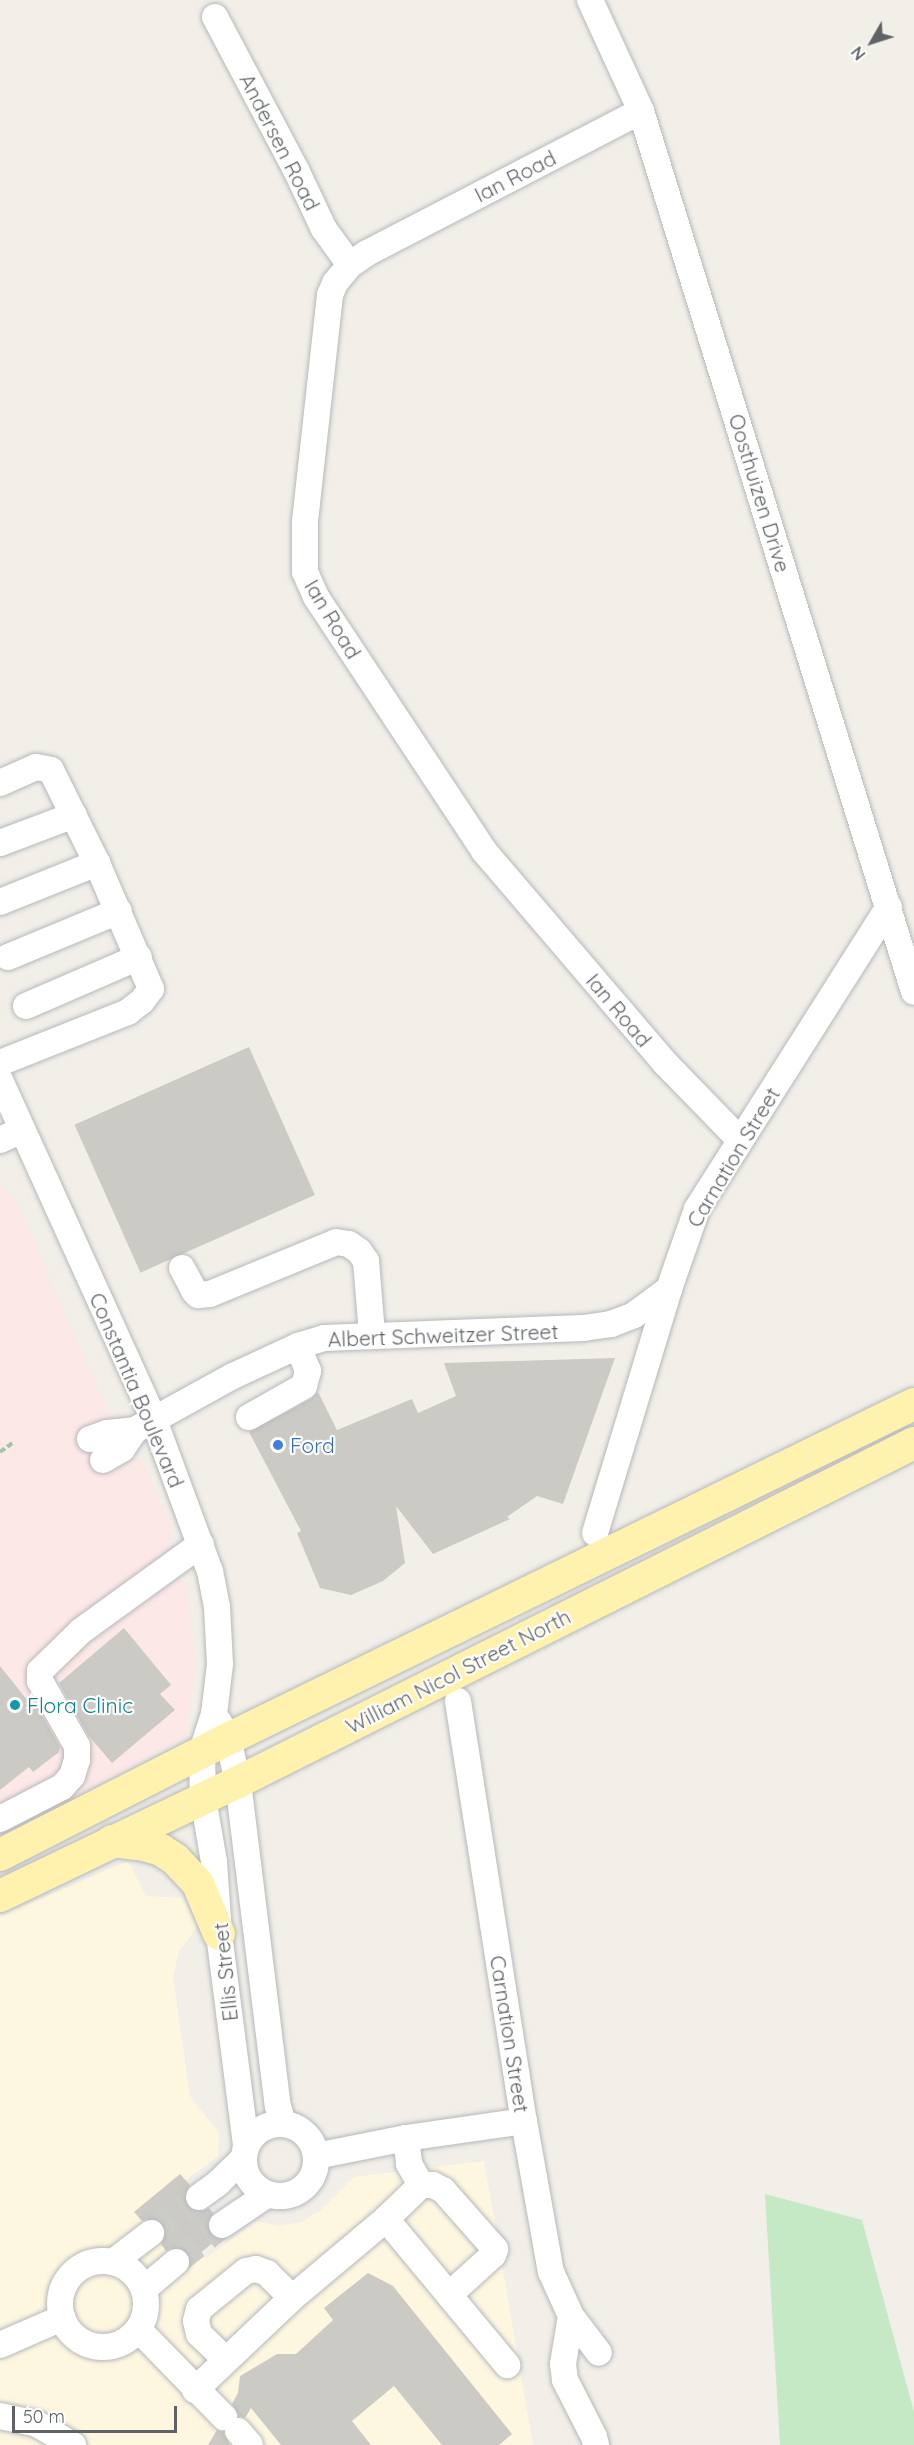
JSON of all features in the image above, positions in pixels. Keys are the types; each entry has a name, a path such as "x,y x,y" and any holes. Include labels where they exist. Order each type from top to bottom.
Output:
{"main road":[{"name":"William Nicol Street North","path":"0,1854 215,1735 914,1404"},
{"name":"William Nicol Street North","path":"0,1896 238,1782 914,1443"},
{"path":"112,1841 144,1845 161,1850 175,1859 198,1884 219,1934"}],"street":[{"name":"Oosthuizen Drive","path":"590,0 641,111 914,992"},
{"name":"Andersen Road","path":"215,17 297,172 324,229 350,265"},
{"name":"Ian Road","path":"641,111 350,265 335,283 330,295 303,554 309,580 322,607 484,851 516,892 685,1086 740,1140"},
{"path":"0,783 36,767 51,770 119,911 151,989 142,1001 128,1012 0,1063"},
{"path":"0,843 74,815"},
{"path":"0,902 97,863"},
{"name":"Carnation Street","path":"595,1533 669,1289 697,1209 889,907"},
{"path":"8,957 119,911"},
{"path":"26,1006 139,957"},
{"name":"Constantia Boulevard","path":"0,1080 9,1125 144,1425 201,1544 217,1607 220,1664 215,1735 203,1798"},
{"path":"182,1268 198,1295 210,1294 336,1242 349,1244 359,1251 366,1261 372,1334"},
{"name":"Albert Schweitzer Street","path":"144,1425 233,1377 297,1346 324,1338 372,1334 583,1328 611,1324 634,1315 669,1289"},
{"path":"249,1417 304,1386 308,1371 297,1346"},
{"path":"97,1450 122,1449 144,1425"},
{"path":"0,1819 62,1787 72,1776 77,1760 77,1746 40,1681 40,1671 81,1631 201,1544"},
{"name":"Carnation Street","path":"458,1701 524,2121 551,2272 572,2316 599,2353"},
{"name":"Constantia Boulevard","path":"215,1735 238,1782"},
{"name":"Ellis Street","path":"238,1782 278,2106 283,2123"},
{"name":"Ellis Street","path":"203,1798 214,1862 219,1934 245,2152 250,2180 268,2194"},
{"path":"316,2156 406,2138 524,2121"},
{"path":"199,2197 218,2183 245,2152 250,2138 265,2126 283,2123 295,2126 306,2133 313,2144 316,2168 303,2188 280,2196 268,2194 222,2224"},
{"path":"406,2138 408,2164 422,2185"},
{"path":"195,2390 292,2298 386,2219 422,2185 433,2185 443,2190 495,2249 494,2255 449,2295"},
{"path":"386,2219 507,2365"},
{"path":"113,2262 152,2233"},
{"path":"113,2262 126,2267 137,2276 144,2289 147,2303 145,2318 139,2330 117,2346 90,2346 68,2331 62,2319 61,2293 75,2271 93,2263 113,2262"},
{"path":"144,2289 176,2262"},
{"path":"225,2360 200,2334 196,2321 199,2308 246,2271 256,2269 267,2273 292,2298"},
{"path":"572,2316 563,2364 565,2380 596,2445"},
{"path":"0,2345 62,2319"},
{"path":"139,2330 237,2431"},
{"path":"0,2416 37,2424 73,2445"}],"path":[{"path":"0,1452 14,1442"}],"shaded area":[{"path":"0,1186 17,1203 111,1419 108,1432 122,1459 141,1458 171,1525 169,1547 151,1564 157,1574 183,1581 186,1588 195,1664 186,1736 0,1841","holes":["124,1629 171,1684 160,1694 174,1710 112,1763 86,1733 79,1739 67,1724 76,1716 53,1688"]},
{"path":"128,1861 146,1896 183,1898 198,1926 179,1951 173,1977 190,2096 219,2133 218,2156 158,2201 206,2258 257,2221 278,2226 302,2222 320,2211 354,2177 484,2161 533,2445 0,2445 0,1916"}],"green space":[{"path":"765,2194 862,2220 914,2412 914,2445 780,2445"}],"building":[{"path":"249,1047 315,1195 140,1273 75,1125"},
{"path":"615,1358 563,1504 537,1496 507,1517 510,1519 433,1554 396,1506 405,1563 383,1581 351,1595 320,1588 297,1533 301,1531 249,1432 311,1399 318,1392 337,1430 412,1399 418,1413 456,1396 444,1363"},
{"path":"124,1628 171,1685 160,1694 175,1710 112,1763 88,1735 59,1683"},
{"name":"Flora Clinic","path":"0,1666 32,1706 35,1703 60,1747 59,1752 33,1772 29,1767 0,1790"},
{"path":"180,2174 190,2185 184,2198 187,2205 200,2212 209,2208 213,2213 207,2227 210,2234 217,2239 191,2261 188,2253 182,2248 174,2247 166,2251 161,2244 166,2232 163,2223 150,2218 142,2221 134,2212"},
{"path":"368,2273 393,2286 512,2434 499,2445 442,2445 394,2386 352,2421 371,2445 281,2445 251,2408 245,2418 239,2416 232,2404 238,2393 240,2376 277,2354 296,2354 333,2320 324,2308"},
{"path":"217,2430 223,2432 230,2445 208,2445"}],"tunnel":[{"path":"151,2233 199,2197"},
{"path":"176,2262 222,2225"}],"place":[{"name":"Ford","path":"278,1445"},
{"name":"Flora Clinic","path":"15,1705"}]}
